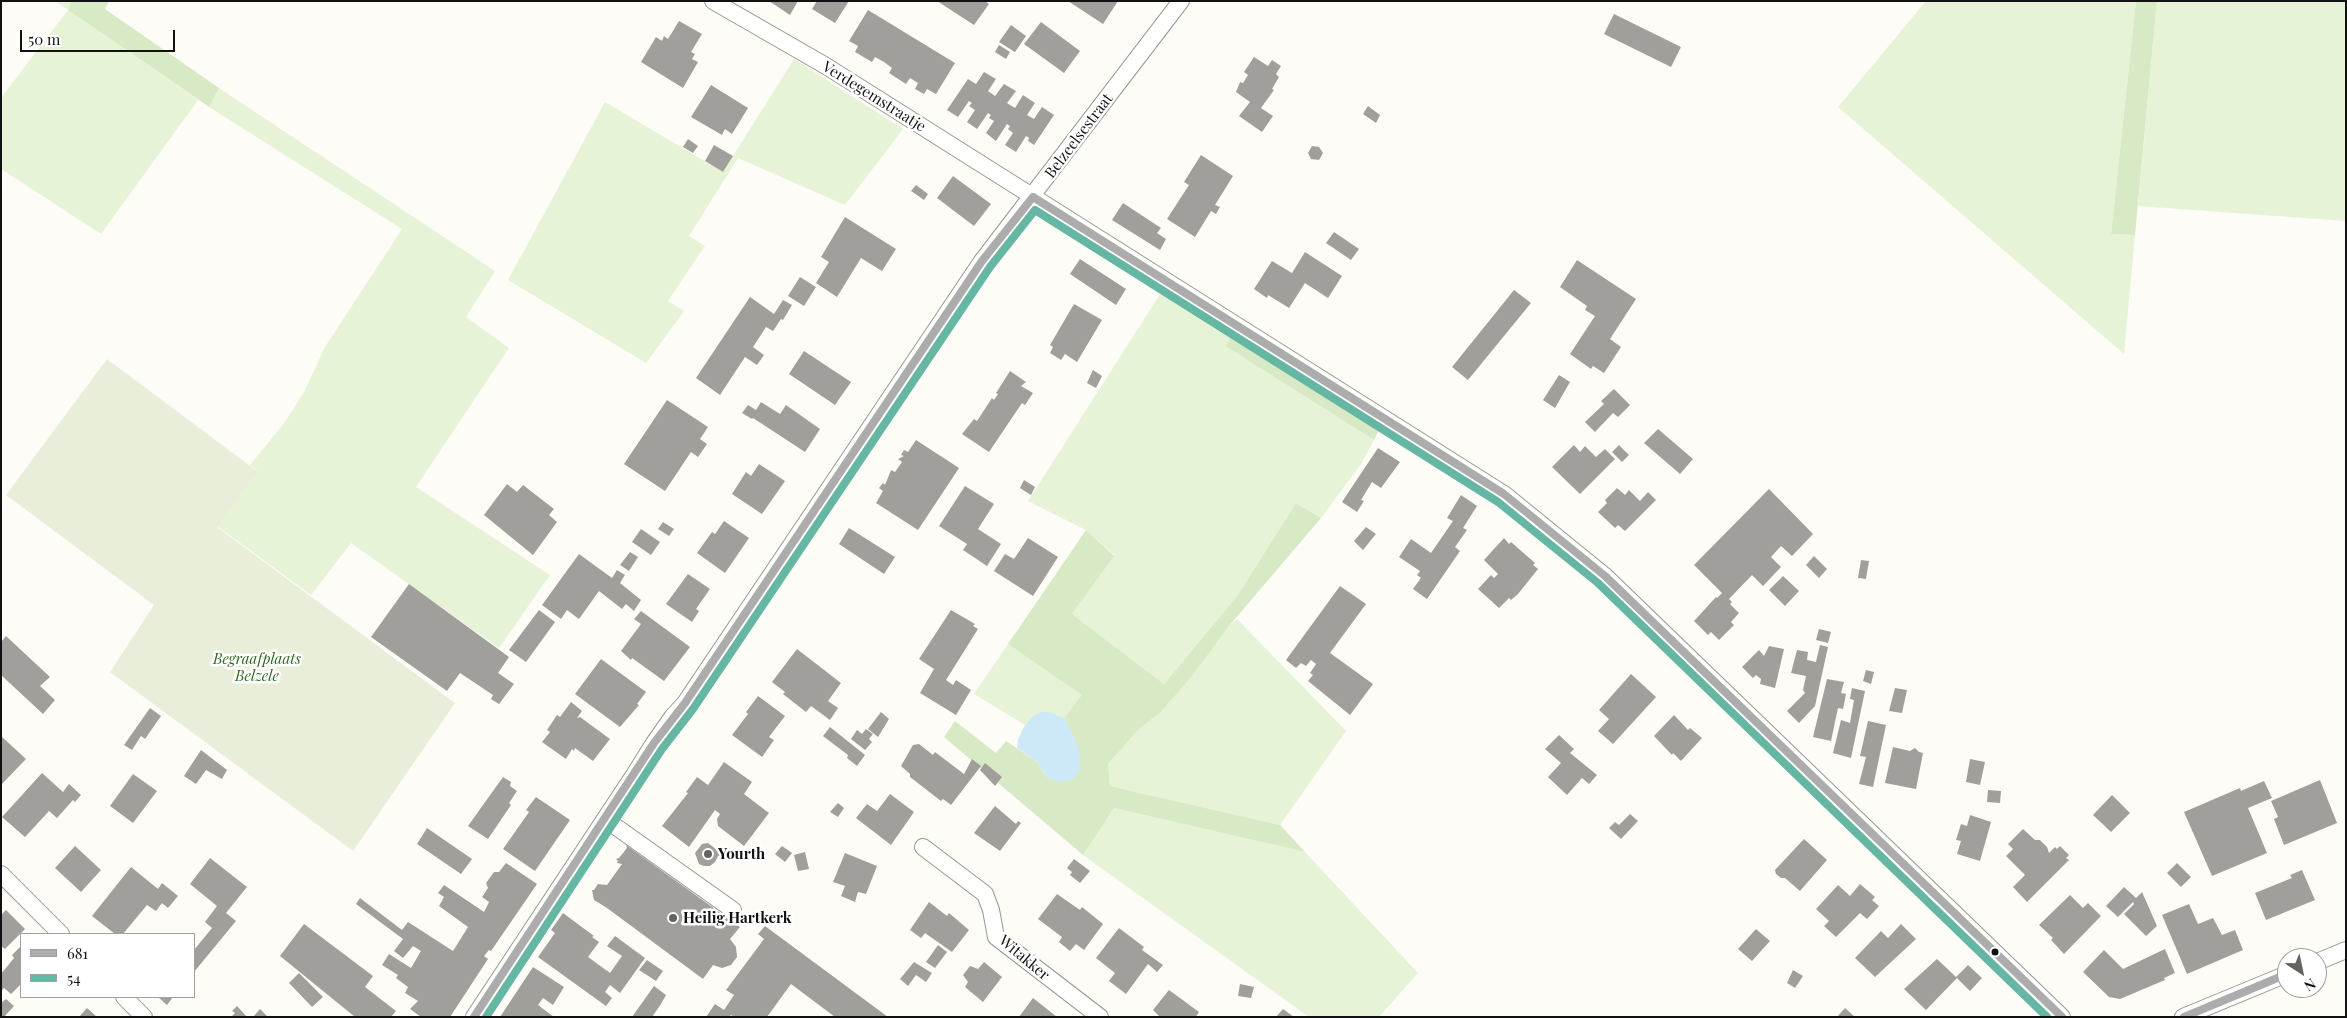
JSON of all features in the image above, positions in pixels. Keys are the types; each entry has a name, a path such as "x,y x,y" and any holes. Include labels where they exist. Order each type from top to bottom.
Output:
{"street":[{"name":"Verdegemstraatje","path":"713,1 826,66 1504,494 1605,576 2062,1017"},
{"name":"Belzeelsestraat","path":"474,1017 654,743 673,716 685,704 982,261 1033,197 1181,1"},
{"path":"605,819 733,910"},
{"name":"Witakker","path":"924,847 984,894 991,910 996,937 1100,1017"},
{"path":"1,874 60,933"},
{"path":"2327,958 2346,950"},
{"path":"2183,1017 2277,978"},
{"path":"125,998 144,1017"}],"green space":[{"path":"55,1 72,1 68,10"},
{"path":"72,1 109,1 105,9 219,88 209,107 68,10"},
{"path":"1926,1 2136,1 2111,234 2135,235 2124,354 1838,107"},
{"path":"2136,1 2157,1 2135,235 2111,234"},
{"path":"2157,1 2346,1 2346,221 2138,206"},
{"path":"68,10 198,100 101,234 1,169 1,98"},
{"path":"794,59 903,129 845,205 738,158 689,236 705,246 668,301 684,311 646,363 508,280 605,102 723,172"},
{"path":"219,88 495,271 466,317 509,348 416,487 550,575 499,648 351,543 311,595 217,526 258,472 250,465 285,422 304,392 325,347 402,229 209,107"},
{"path":"1164,288 1232,336 1225,346 1374,440 1361,464 1321,518 1296,503 1237,596 1164,684 1072,614 1114,555 1086,530 1028,501"},
{"path":"1232,336 1380,428 1374,440 1225,346"},
{"name":"Begraafplaats Belzele","path":"107,359 258,472 217,527 455,703 353,851 110,672 154,605 6,495"},
{"path":"1296,503 1321,518 1229,626 1193,675 1161,712 1139,729 1108,764 1110,786 1280,825 1305,852 1114,808 1083,855 944,737 955,721 996,753 1006,741 1036,761 1048,778 1080,754 1064,718 1082,695 1008,644 1086,530 1114,556 1072,614 1164,684 1237,596"},
{"path":"1237,619 1346,731 1280,825 1110,786 1108,764 1139,729 1161,712 1193,675 1229,626"},
{"path":"1008,644 1083,695 1064,718 1050,712 1033,716 1025,725 974,694"},
{"path":"1114,808 1305,852 1418,973 1379,1017 1309,1017 1083,855"}],"water":[{"path":"1041,712 1050,712 1064,718 1074,737 1080,754 1080,769 1074,779 1060,782 1048,778 1036,761 1017,748 1018,739 1025,725 1033,716"}],"building":[{"path":"769,1 798,1 790,15"},
{"path":"817,1 849,1 835,23 812,9"},
{"path":"937,1 985,1 989,4 974,25"},
{"path":"1068,1 1118,1 1103,24"},
{"path":"868,10 955,63 936,94 927,89 924,94 915,89 918,83 910,78 906,84 889,73 892,68 884,62 875,57 872,62 855,52 858,46 849,41"},
{"path":"1614,14 1681,47 1671,67 1604,34"},
{"path":"679,21 702,34 691,52 695,54 692,59 698,62 683,88 641,62 656,37 662,41 664,36 668,39"},
{"path":"1041,22 1080,51 1064,73 1024,44"},
{"path":"1011,25 1026,36 1015,52 999,42"},
{"path":"999,45 1010,52 1006,59 995,52"},
{"path":"1254,57 1268,66 1272,60 1281,66 1276,74 1279,77 1272,89 1274,90 1261,108 1273,116 1262,132 1239,116 1250,102 1236,92 1240,82 1243,83 1248,75 1244,72"},
{"path":"984,72 996,79 988,91 995,96 1004,84 1016,91 1007,103 1015,108 1023,95 1035,103 1027,115 1034,119 1042,107 1054,115 1034,145 1028,141 1029,138 1026,136 1016,152 1005,145 1013,133 1008,129 1010,126 1007,124 996,141 986,133 994,121 989,118 991,115 988,113 977,129 967,122 975,110 969,106 972,103 969,101 958,117 947,110 968,79 976,84"},
{"path":"711,85 748,108 732,134 725,129 722,135 691,117"},
{"path":"1368,106 1380,115 1376,123 1363,114"},
{"path":"688,139 698,146 693,153 683,147"},
{"path":"714,145 733,156 723,172 705,161"},
{"path":"1312,146 1319,147 1323,153 1319,160 1311,159 1308,153"},
{"path":"1201,155 1233,176 1215,205 1220,207 1216,214 1211,211 1195,237 1167,219 1189,185 1184,182"},
{"path":"953,176 991,204 974,226 937,198"},
{"path":"916,185 928,194 924,200 911,191"},
{"path":"1123,203 1161,228 1157,233 1166,239 1160,250 1112,220"},
{"path":"845,217 896,249 882,271 861,258 837,297 816,283 829,262 821,257"},
{"path":"1334,232 1359,249 1351,260 1326,243"},
{"path":"1305,252 1342,276 1328,298 1305,283 1289,308 1268,295 1267,298 1254,289 1272,261 1292,273"},
{"path":"1080,259 1126,289 1116,305 1070,274"},
{"path":"1577,260 1636,299 1610,339 1621,347 1604,373 1593,366 1591,369 1570,354 1595,316 1585,310 1587,306 1560,287"},
{"path":"800,277 816,287 804,306 788,296"},
{"path":"1514,290 1531,303 1468,380 1452,367"},
{"path":"750,297 774,314 783,300 792,305 783,320 781,319 773,331 766,327 753,347 764,355 757,365 745,357 720,395 696,378"},
{"path":"1074,304 1102,320 1077,362 1065,354 1061,360 1050,353 1053,347 1050,345"},
{"path":"804,351 851,382 835,405 789,374"},
{"path":"1093,370 1102,376 1096,388 1087,383"},
{"path":"1010,371 1026,382 1021,386 1033,393 1025,405 1022,403 989,452 962,434 974,419 977,421 992,398 994,400 998,394 996,393"},
{"path":"1559,375 1570,382 1555,408 1543,400"},
{"path":"1614,389 1630,405 1618,417 1613,413 1595,432 1585,422 1604,404 1601,401"},
{"path":"667,400 708,427 700,439 707,444 698,457 691,452 665,491 624,464"},
{"path":"761,402 780,414 786,405 820,429 805,452 753,418 742,413 748,405 756,410"},
{"path":"1658,429 1693,459 1680,474 1644,443"},
{"path":"916,440 959,468 918,530 876,503 883,491 879,488 883,483 885,485 891,470 895,472 902,462 898,459 904,456 901,455 904,450 908,452"},
{"path":"1574,445 1580,452 1585,446 1596,457 1605,449 1615,459 1580,494 1552,467"},
{"path":"1619,445 1629,455 1622,462 1612,452"},
{"path":"1378,448 1400,462 1381,488 1372,482 1361,500 1364,501 1357,512 1342,502"},
{"path":"759,464 785,481 762,514 732,494 746,472 751,476"},
{"path":"1024,480 1035,487 1031,495 1020,488"},
{"path":"507,484 517,492 523,485 554,509 549,515 557,522 533,555 484,515"},
{"path":"965,486 994,504 978,529 1001,544 987,566 963,550 967,544 939,526"},
{"path":"1617,488 1625,495 1629,490 1640,501 1648,492 1656,500 1625,531 1618,525 1615,528 1598,512 1607,503 1605,500"},
{"path":"1769,489 1813,534 1792,556 1781,546 1771,557 1781,567 1763,586 1752,575 1729,599 1732,602 1730,604 1739,613 1731,622 1734,625 1719,640 1711,632 1708,635 1694,621 1722,593 1694,565"},
{"path":"1461,495 1477,506 1463,528 1467,530 1455,547 1460,551 1427,599 1413,589 1421,578 1417,575 1420,571 1399,557 1411,539 1431,553 1453,521 1447,518"},
{"path":"724,521 749,538 725,573 697,553 712,532 715,534"},
{"path":"663,522 674,529 669,536 658,529"},
{"path":"1366,527 1376,534 1363,550 1354,541"},
{"path":"849,528 895,557 884,574 839,544"},
{"path":"641,529 660,542 651,555 632,542"},
{"path":"1028,538 1058,557 1033,596 994,571 1005,554 1014,559"},
{"path":"1504,538 1509,544 1511,542 1535,563 1533,565 1538,569 1518,594 1511,600 1509,598 1499,608 1478,589 1491,575 1494,578 1498,574 1484,560"},
{"path":"630,552 638,557 629,571 620,565"},
{"path":"579,554 612,578 617,570 625,575 620,583 641,600 634,611 626,604 622,609 599,591 579,619 567,610 561,619 542,605"},
{"path":"1814,556 1827,569 1819,578 1806,565"},
{"path":"1861,560 1869,561 1866,579 1858,578"},
{"path":"688,574 710,589 696,609 699,611 692,622 666,604"},
{"path":"1783,576 1799,591 1785,606 1769,590"},
{"path":"409,584 509,657 498,673 514,684 499,704 491,699 493,695 460,673 447,691 371,637"},
{"path":"1340,586 1366,604 1330,653 1373,684 1350,715 1308,681 1313,675 1310,673 1316,664 1311,660 1306,666 1301,663 1296,668 1286,660"},
{"path":"539,610 555,622 526,662 509,650"},
{"path":"951,610 975,624 973,626 978,629 946,680 953,685 956,680 971,690 956,715 920,693 934,669 919,659"},
{"path":"641,611 690,647 664,681 632,658 631,660 621,651 641,624 634,619"},
{"path":"1819,629 1831,632 1828,643 1816,640"},
{"path":"6,636 50,677 40,686 55,700 43,714 1,675 1,642"},
{"path":"1820,645 1828,647 1815,706 1799,723 1787,711 1805,693 1803,690 1806,676 1791,673 1797,650 1808,652 1807,660 1816,662"},
{"path":"1769,646 1784,649 1775,688 1760,684 1761,679 1756,675 1753,678 1742,667 1759,650 1764,656"},
{"path":"797,649 841,683 828,701 838,708 830,720 811,706 806,712 783,694 785,692 772,682"},
{"path":"601,659 646,692 637,704 639,705 620,727 575,694"},
{"path":"1866,670 1874,672 1871,684 1863,681"},
{"path":"1631,674 1656,697 1613,744 1598,731 1609,719 1599,710"},
{"path":"1827,679 1844,682 1841,693 1846,694 1843,709 1838,708 1831,741 1813,737"},
{"path":"1852,688 1865,691 1851,758 1833,753 1841,720 1850,723 1854,700 1850,699"},
{"path":"1895,688 1907,690 1902,713 1889,711"},
{"path":"758,696 785,716 769,737 774,740 762,757 732,735 748,714 746,712"},
{"path":"571,702 582,711 577,718 580,717 610,739 593,761 575,748 574,751 572,749 566,759 542,742 550,732 547,730 557,715 560,717"},
{"path":"150,708 161,716 145,739 141,736 132,750 124,745"},
{"path":"881,712 889,719 878,737 868,729"},
{"path":"1674,715 1688,730 1690,728 1702,738 1681,761 1673,753 1672,755 1654,736"},
{"path":"1868,721 1886,725 1873,787 1859,784 1866,757 1860,756"},
{"path":"830,727 865,755 857,766 847,758 848,755 823,736"},
{"path":"866,729 873,734 869,739 872,742 865,750 851,739 857,730 862,734"},
{"path":"1559,735 1574,749 1570,753 1597,775 1589,784 1582,778 1567,795 1548,777 1561,763 1545,749"},
{"path":"1,736 26,759 1,785"},
{"path":"919,744 933,755 935,752 964,774 972,759 981,766 951,805 943,799 941,801 910,777 910,774 901,766 913,745"},
{"path":"1893,747 1910,751 1915,748 1923,753 1916,789 1885,783"},
{"path":"201,750 227,770 222,779 206,770 196,784 184,776"},
{"path":"1970,759 1985,762 1980,785 1966,782"},
{"path":"724,762 752,782 744,794 769,813 744,846 718,826 717,819 720,814 715,810 689,847 662,826 688,793 686,792 697,777 708,785"},
{"path":"985,763 1002,777 995,786 980,770"},
{"path":"42,773 63,792 69,784 81,795 75,802 73,800 57,818 49,811 25,837 2,817"},
{"path":"133,774 157,791 133,823 110,806"},
{"path":"503,777 511,782 510,786 517,791 509,803 511,805 488,839 468,826"},
{"path":"2320,780 2337,823 2284,845 2274,819 2278,817 2271,801"},
{"path":"2264,781 2272,798 2248,808 2267,853 2212,876 2184,812 2240,788 2241,791"},
{"path":"1988,790 2001,791 2000,803 1987,802"},
{"path":"890,794 914,812 891,845 856,818 867,804 877,811"},
{"path":"2112,795 2130,813 2111,832 2093,815"},
{"path":"536,797 570,820 535,871 503,849 529,812 526,810"},
{"path":"838,803 844,808 838,817 830,812"},
{"path":"995,806 1016,824 1018,821 1021,823 1000,851 974,833"},
{"path":"1630,814 1638,821 1621,839 1609,828 1615,822 1619,825"},
{"path":"1970,815 1991,822 1980,861 1957,854 1961,841 1956,840 1961,824 1967,826"},
{"path":"427,828 472,859 461,874 417,844"},
{"path":"2023,829 2035,840 2040,840 2047,847 2049,853 2055,847 2057,849 2060,846 2069,855 2066,858 2069,860 2027,902 2013,887 2025,875 2006,856 2013,849 2008,844"},
{"path":"1804,839 1827,860 1800,891 1785,878 1781,878 1776,874 1775,870"},
{"name":"Yourth","path":"708,843 717,850 720,850 721,856 718,856 710,866 704,866 699,864 695,853 702,844"},
{"name":"Heilig Hartkerk","path":"626,845 740,927 730,939 736,947 737,957 731,965 722,968 713,965 703,979 594,900 592,890 598,884 607,885 622,864 617,863 616,859 627,848"},
{"path":"75,846 101,870 81,892 55,868"},
{"path":"782,846 792,853 785,862 775,854"},
{"path":"805,852 809,869 798,871 794,855"},
{"path":"845,853 877,866 866,894 858,892 855,902 841,896 845,886 833,882"},
{"path":"210,858 247,887 226,913 236,921 195,971 195,949 212,928 205,922 217,906 190,884"},
{"path":"1074,859 1090,871 1080,883 1070,875 1072,872 1067,868"},
{"path":"506,863 537,884 491,951 489,950 484,956 488,959 450,1017 421,1017 410,1009 418,1001 405,993 408,987 396,978 398,975 382,965 389,954 411,968 421,951 413,946 403,958 394,951 403,939 356,904 360,898 402,930 408,922 453,951 468,927 439,906 444,897 438,893 444,885 484,912 489,902 482,897 488,888 486,883 494,872 499,872"},
{"path":"2177,863 2191,877 2181,887 2167,873"},
{"path":"131,867 158,889 162,883 178,896 168,908 162,903 156,911 147,905 124,933 114,933 92,916"},
{"path":"2302,870 2315,900 2266,920 2255,893 2292,878 2290,875"},
{"path":"1860,884 1875,897 1872,900 1879,906 1867,919 1860,913 1836,937 1824,926 1829,921 1816,909 1838,885 1850,896"},
{"path":"2124,887 2136,898 2142,892 2157,926 2146,936 2124,914 2134,904 2133,902 2118,917 2106,906"},
{"path":"1057,894 1080,910 1082,907 1103,924 1084,950 1076,944 1070,951 1059,942 1062,937 1038,919"},
{"path":"2070,895 2083,908 2088,903 2101,916 2064,954 2051,940 2053,938 2039,925"},
{"path":"929,902 947,916 949,913 969,930 952,952 925,933 921,938 910,930"},
{"path":"2189,904 2198,924 2213,918 2222,935 2235,930 2243,950 2187,974 2162,915"},
{"path":"6,910 25,929 5,949 1,946 1,915"},
{"path":"563,913 594,936 592,937 599,942 588,957 610,973 622,956 607,946 615,936 645,958 620,993 610,985 605,992 612,998 606,1006 538,957 555,933 551,930"},
{"path":"304,924 373,976 365,987 396,1011 391,1017 355,1017 280,956"},
{"path":"1901,924 1916,939 1875,977 1855,958 1881,931 1888,938"},
{"path":"765,926 888,1017 835,1017 791,984 767,1017 734,1017 731,1015 729,1017 706,1017 715,1004 724,1010 734,995 726,990 764,939 758,934"},
{"path":"1119,928 1144,947 1142,950 1163,965 1157,972 1148,964 1126,994 1109,981 1115,973 1096,958"},
{"path":"1756,929 1770,941 1752,961 1738,949"},
{"path":"938,945 947,952 935,968 926,962"},
{"path":"20,947 20,985 11,994 4,988 1,991 1,974 14,958 12,955"},
{"path":"2165,949 2175,973 2164,978 2165,980 2120,999 2109,997 2083,972 2104,950 2123,969"},
{"path":"1937,959 1956,977 1968,965 1982,978 1970,991 1957,978 1926,1010 1904,989"},
{"path":"647,960 663,971 656,981 639,970"},
{"path":"914,962 932,973 926,982 916,975 908,986 900,979"},
{"path":"984,962 1002,977 983,1002 965,987 968,982 963,975 970,966 978,969"},
{"path":"533,967 564,987 553,1005 543,998 538,1005 554,1017 500,1017"},
{"path":"1793,970 1803,976 1795,988 1787,983"},
{"path":"299,973 323,997 312,1007 289,983"},
{"path":"1240,984 1254,987 1251,998 1238,996"},
{"path":"654,986 666,995 652,1017 632,1017"},
{"path":"1169,990 1199,1012 1196,1017 1160,1017 1153,1010"},
{"path":"159,998 172,998 167,1005"},
{"path":"1033,998 1057,1017 1019,1017"},
{"path":"6,999 14,1006 4,1017 1,1017 1,1003"},
{"path":"237,1006 247,1017 231,1017 235,1013 232,1011"},
{"path":"87,1008 97,1017 79,1017"},
{"path":"1845,1008 1855,1017 1837,1017"},
{"path":"260,1009 268,1017 253,1017"},
{"path":"1283,1009 1294,1017 1276,1017"}],"transit line":[{"name":"681","path":"474,1017 654,743 685,703 982,261 1033,197 1504,494 1605,576 2062,1017"},
{"name":"54","path":"486,1017 662,749 693,709 990,267 1035,210 1498,502 1598,583 2047,1017"},
{"name":"681","path":"2184,1017 2277,978"}],"place":[{"name":"Yourth","path":"708,854"},
{"name":"Heilig Hartkerk","path":"673,918"}]}
